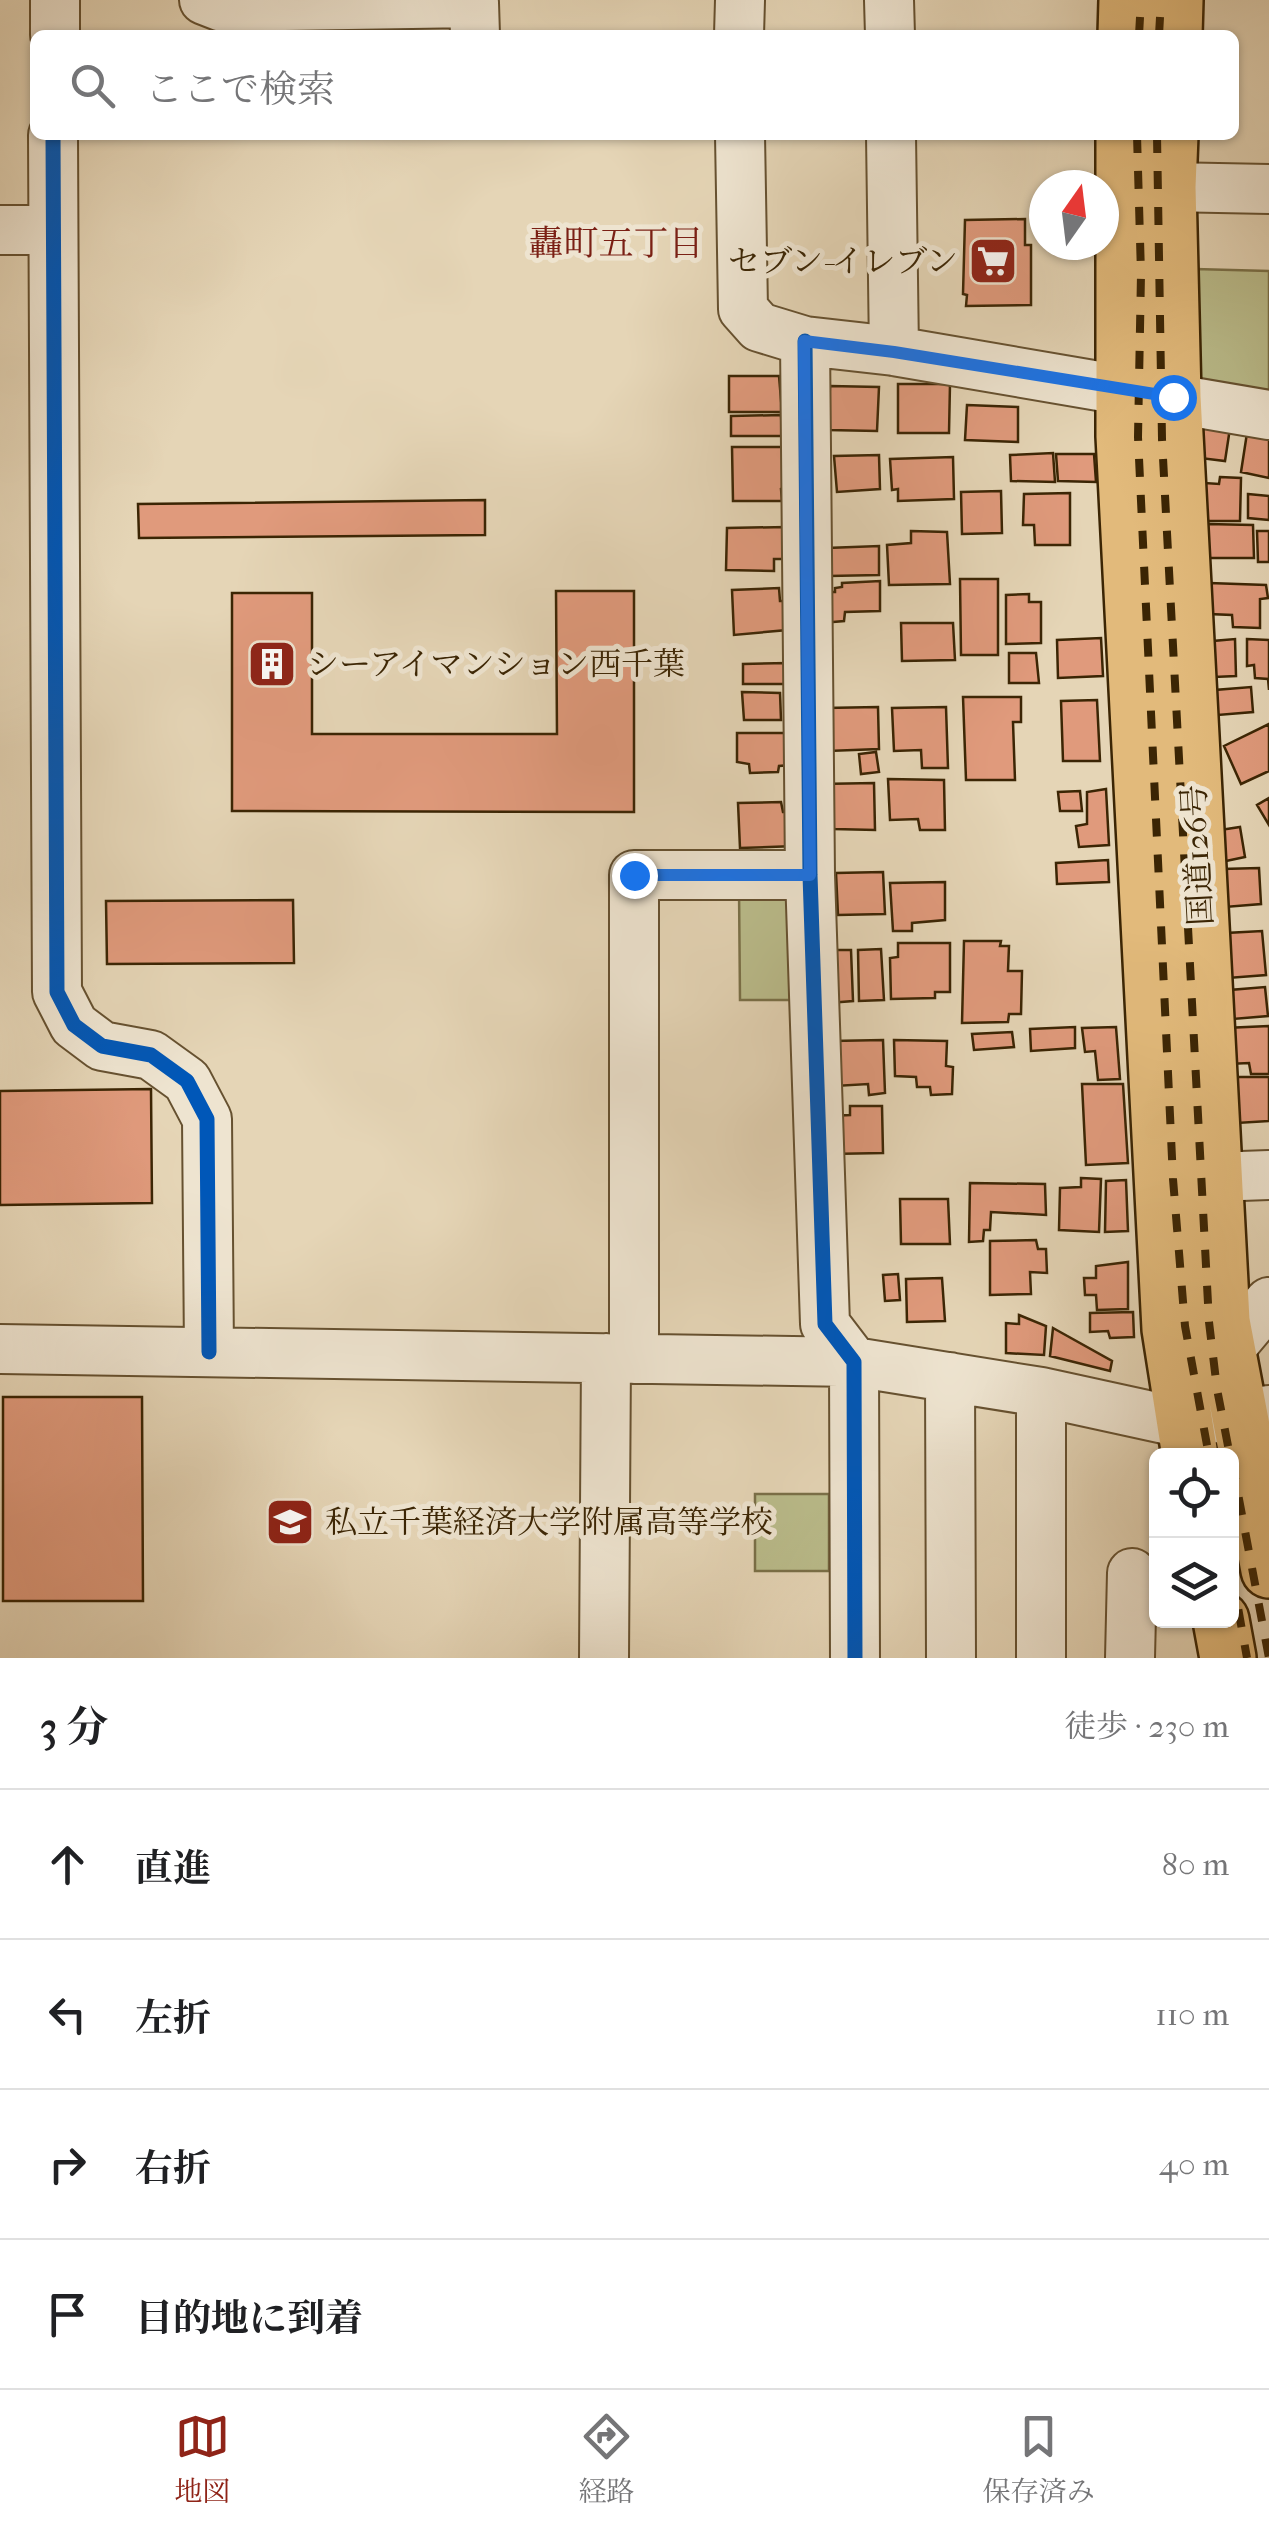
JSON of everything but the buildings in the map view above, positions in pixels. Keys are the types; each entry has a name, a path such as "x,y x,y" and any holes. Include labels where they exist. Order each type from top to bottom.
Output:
{"highway":[{"path":"1126,30 1127,0"},
{"path":"1174,30 1176,0"},
{"name":"国道126号","path":"1125,140 1150,394 1226,1354 1254,1413 1269,1570"},
{"name":"国道126号","path":"1169,161 1150,394 1124,436 1170,1328 1186,1439"},
{"path":"1222,1628 1228,1658"}],"street":[{"path":"54,30 55,0"},
{"path":"204,0 222,7 474,3 475,30"},
{"path":"739,30 740,0"},
{"path":"889,0 890,30"},
{"path":"53,140 57,992 74,1024 102,1046 152,1055 187,1081 207,1119 210,1352"},
{"path":"740,140 743,310 759,327 804,341 894,352 1269,415"},
{"path":"891,140 894,352"},
{"path":"1169,161 1269,189"},
{"path":"0,230 51,230"},
{"path":"804,341 810,875 824,1324 854,1362 854,1658"},
{"path":"604,1658 620,1359 634,875 810,875"},
{"path":"1214,1177 1269,1175"},
{"path":"1226,1354 1269,1302"},
{"path":"0,1349 854,1362 1041,1392 1186,1439 1254,1413"},
{"path":"950,1377 951,1658"},
{"path":"1041,1392 1041,1658"},
{"path":"1130,1658 1132,1573"}],"green space":[{"path":"1195,269 1269,271 1269,392 1194,378"},
{"path":"739,888 806,888 807,1000 740,1000"},
{"path":"755,1494 829,1494 829,1571 755,1571"}],"railway":[{"path":"1139,30 1141,0"},
{"path":"1159,30 1161,0"},
{"path":"1137,140 1141,274 1138,437 1173,1179 1185,1326 1208,1448"},
{"path":"1157,140 1162,439 1209,1322 1228,1448"},
{"path":"1239,1499 1269,1658"},
{"path":"1239,1613 1247,1658"}],"cycle path":[{"path":"53,140 57,992 74,1025 102,1046 151,1055 187,1081 207,1119 209,1352"},
{"path":"805,341 810,875 825,1324 854,1362 855,1658"}],"place":[{"name":"セブン-イレブン","path":"993,261"},
{"name":"シーアイマンション西千葉","path":"272,664"},
{"name":"私立千葉経済大学附属高等学校","path":"290,1522"}],"district":[{"name":"轟町五丁目","path":"616,243"}],"route":[{"path":"634,875 810,875 804,341 1173,397"}]}
